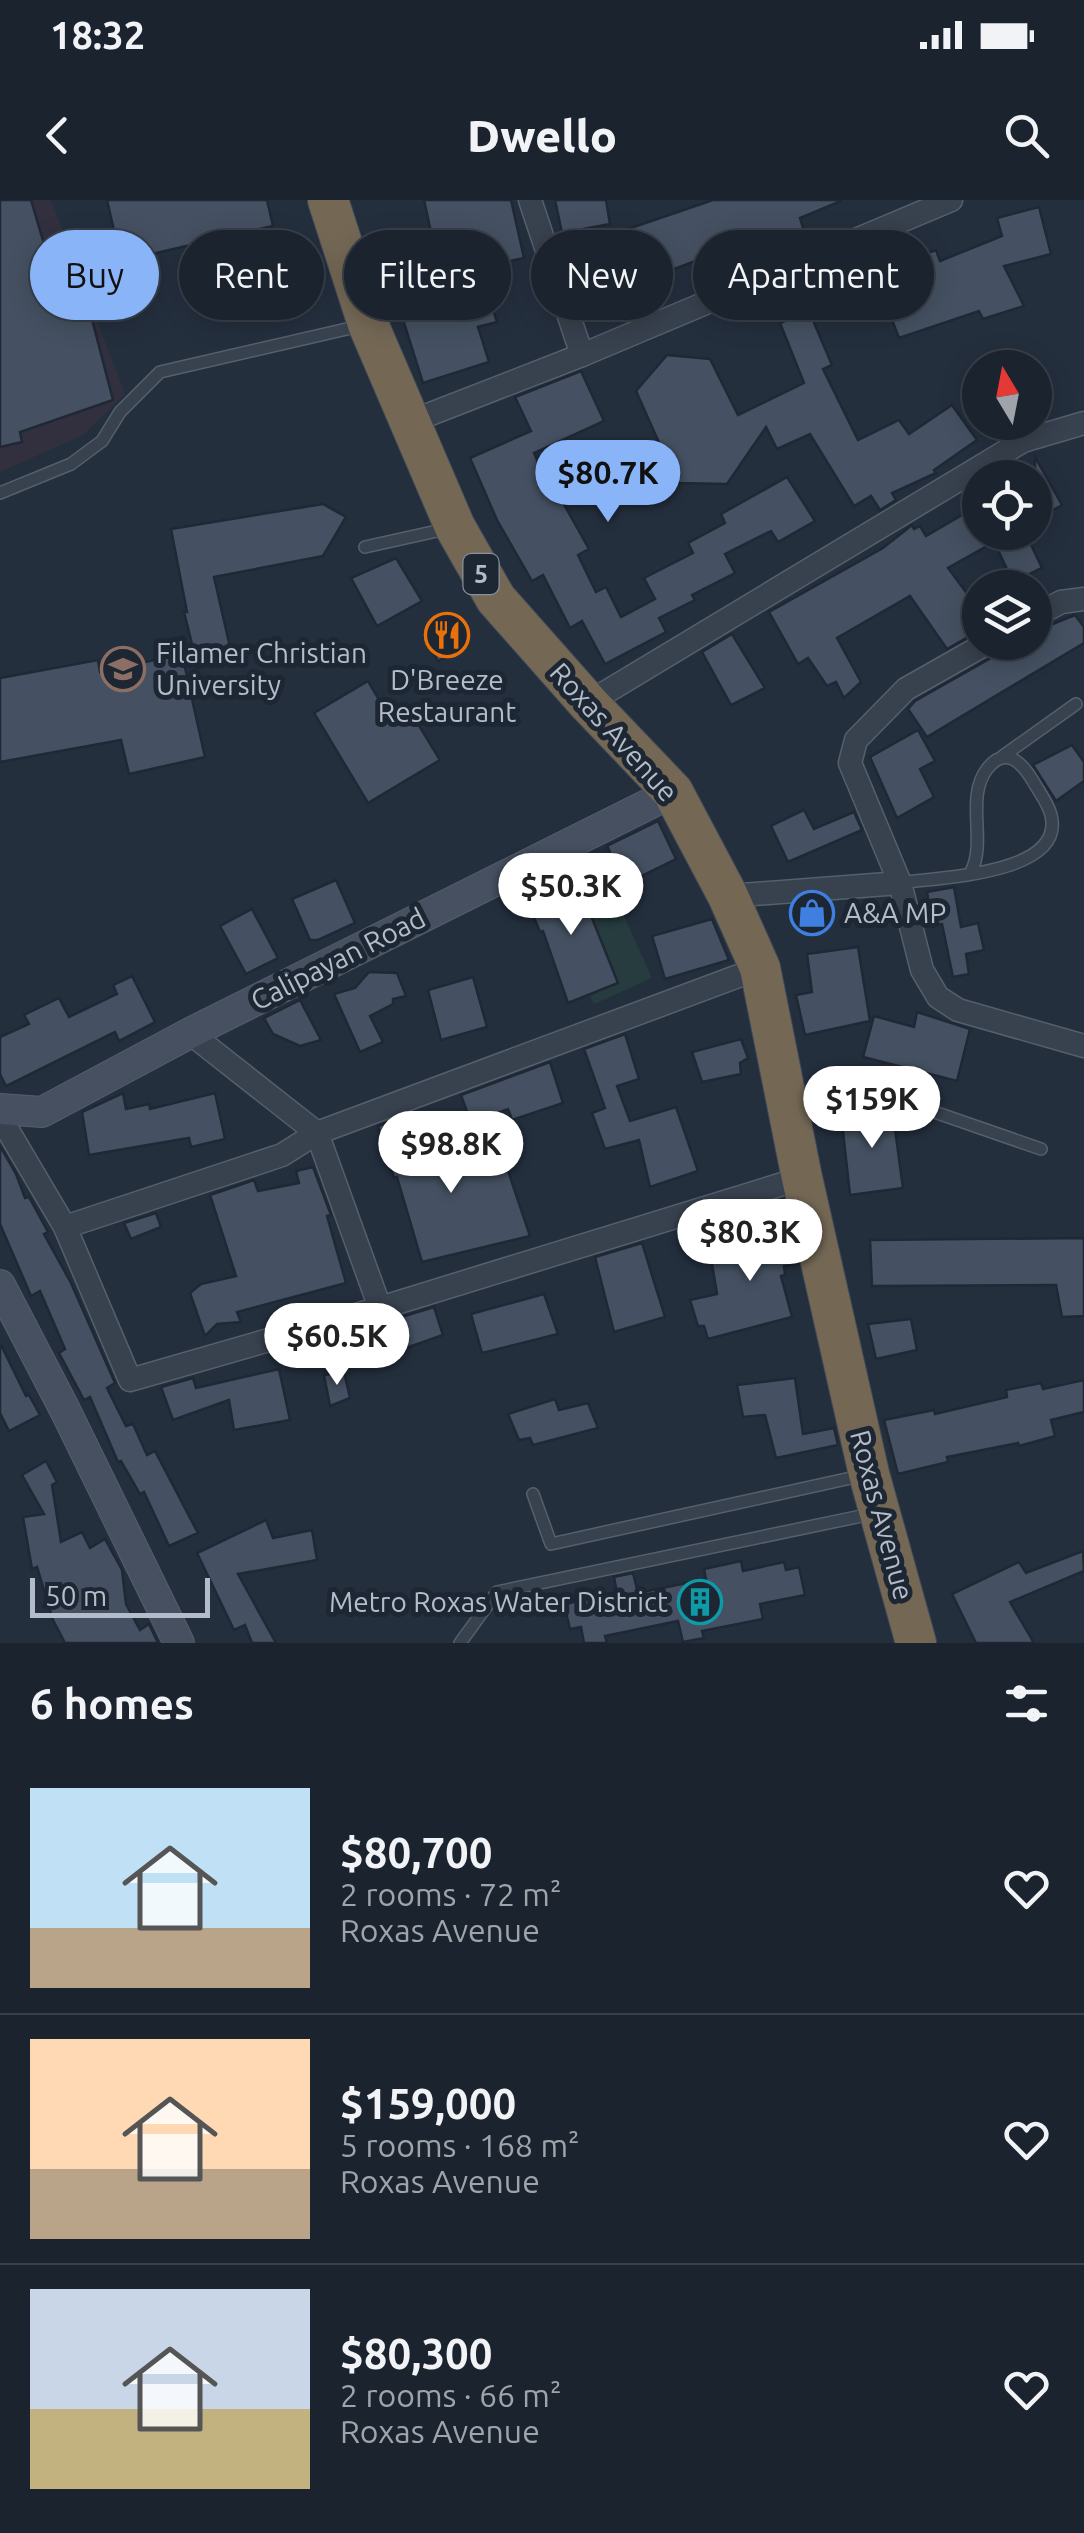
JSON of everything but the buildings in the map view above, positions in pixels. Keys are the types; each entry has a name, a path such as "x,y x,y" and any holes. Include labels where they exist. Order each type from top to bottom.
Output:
{"highway":[{"name":"Roxas Avenue","path":"328,200 368,324 455,528 496,599 673,792 728,896 760,968 802,1178 874,1493 916,1643"}],"main road":[{"name":"Calipayan Road","path":"0,1113 42,1112 190,1033 673,792"},
{"path":"0,1285 179,1643"}],"street":[{"path":"530,200 582,355"},
{"path":"410,422 582,355 951,200"},
{"path":"588,703 1023,441 1084,423"},
{"path":"1052,607 1084,599"},
{"path":"962,657 906,689 856,740 850,763 900,882 922,970 938,997 958,1010 1084,1046"},
{"path":"728,896 900,882"},
{"path":"66,1227 282,1155 317,1133 760,968"},
{"path":"190,1033 317,1133 380,1308"},
{"path":"0,1113 66,1227 130,1380 380,1308 802,1178"}],"lane":[{"path":"0,492 71,464 102,441 120,412 160,372 368,324"},
{"path":"365,547 455,528"},
{"path":"971,872 979,857 978,786 989,767 1076,704"},
{"path":"900,882 1025,862 1045,846 1051,836 1051,812 1026,771 1014,758 1003,756"},
{"path":"786,1096 888,1096 1041,1149"},
{"path":"533,1494 551,1544 874,1493"},
{"path":"460,1643 497,1592 874,1493"}],"shaded area":[{"path":"0,200 51,200 62,230 30,230 30,320 97,320 125,394 83,435 0,472"}],"green space":[{"path":"599,861 652,978 594,1004 541,887"}],"place":[{"name":"D'Breeze Restaurant","path":"447,635"},
{"name":"Filamer Christian University","path":"123,669"},
{"name":"A&A MP","path":"812,913"},
{"name":"Metro Roxas Water District","path":"700,1602"}]}
